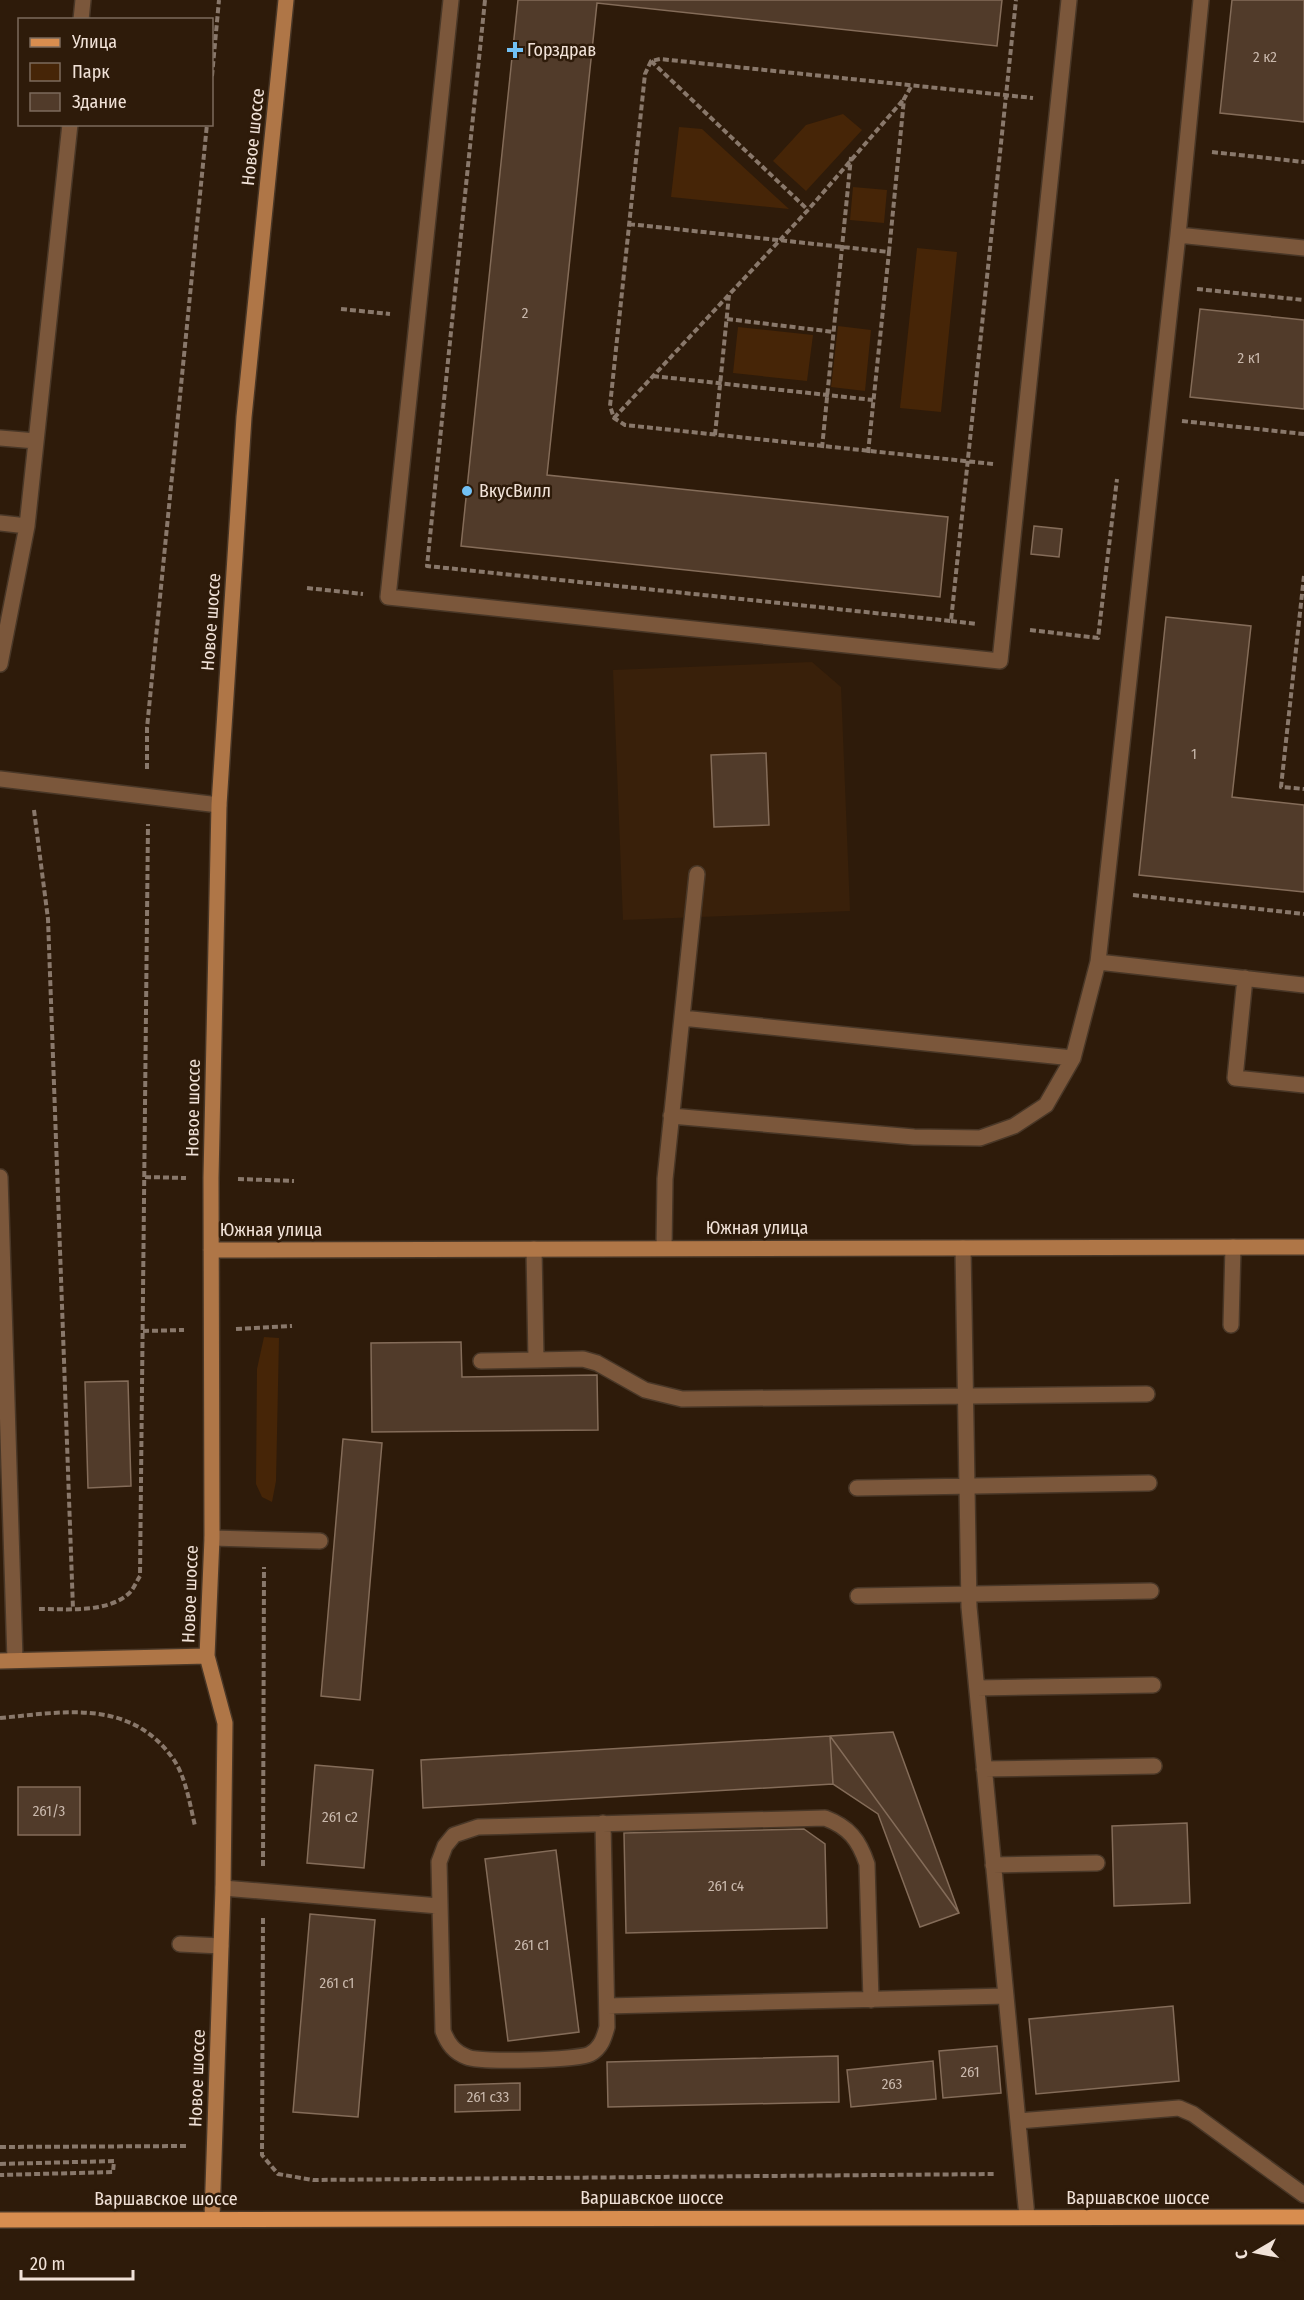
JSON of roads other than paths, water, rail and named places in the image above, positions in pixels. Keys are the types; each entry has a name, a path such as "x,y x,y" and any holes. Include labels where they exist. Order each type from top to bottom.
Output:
{"main road":[{"name":"Варшавское шоссе","path":"0,2220 1304,2217"}],"street":[{"name":"Новое шоссе","path":"212,2218 223,1888 225,1723 207,1656 212,1538 211,1250 219,805 244,417 286,0"},
{"name":"Южная улица","path":"211,1250 1304,1247"},
{"path":"7,1660 207,1656"}],"lane":[{"path":"81,18 83,0"},
{"path":"451,0 388,597 1000,661 1069,0"},
{"path":"671,1116 914,1137 980,1138 1014,1126 1046,1105 1073,1058 1098,962 1178,235 1201,0"},
{"path":"0,664 27,526 70,126"},
{"path":"1178,235 1304,248"},
{"path":"0,438 36,441"},
{"path":"0,523 27,526"},
{"path":"0,779 219,805"},
{"path":"664,1248 665,1179 697,874"},
{"path":"1098,962 1304,985"},
{"path":"1245,978 1235,1078 1304,1085"},
{"path":"682,1018 1073,1058"},
{"path":"0,1177 13,1609 7,1660"},
{"path":"1231,1325 1233,1247"},
{"path":"963,1248 969,1594 1027,2217"},
{"path":"534,1249 536,1360"},
{"path":"481,1360 590,1361 614,1371 645,1389 681,1399 1147,1394"},
{"path":"857,1488 1149,1483"},
{"path":"212,1538 320,1541"},
{"path":"858,1596 1151,1591"},
{"path":"977,1688 1153,1685"},
{"path":"984,1769 1154,1766"},
{"path":"603,1824 608,2027 601,2044 590,2054 575,2058 487,2060 470,2059 458,2053 449,2044 443,2031 439,1862 445,1846 454,1835 478,1827 825,1818 839,1823 861,1846 867,1864 871,2000"},
{"path":"993,1865 1097,1863"},
{"path":"223,1888 440,1906"},
{"path":"180,1944 221,1946"},
{"path":"607,2006 1006,1996"},
{"path":"1018,2121 1179,2108 1193,2114 1304,2195"}],"place":[{"name":"Горздрав","path":"515,50"},
{"name":"ВкусВилл","path":"467,491"}]}
